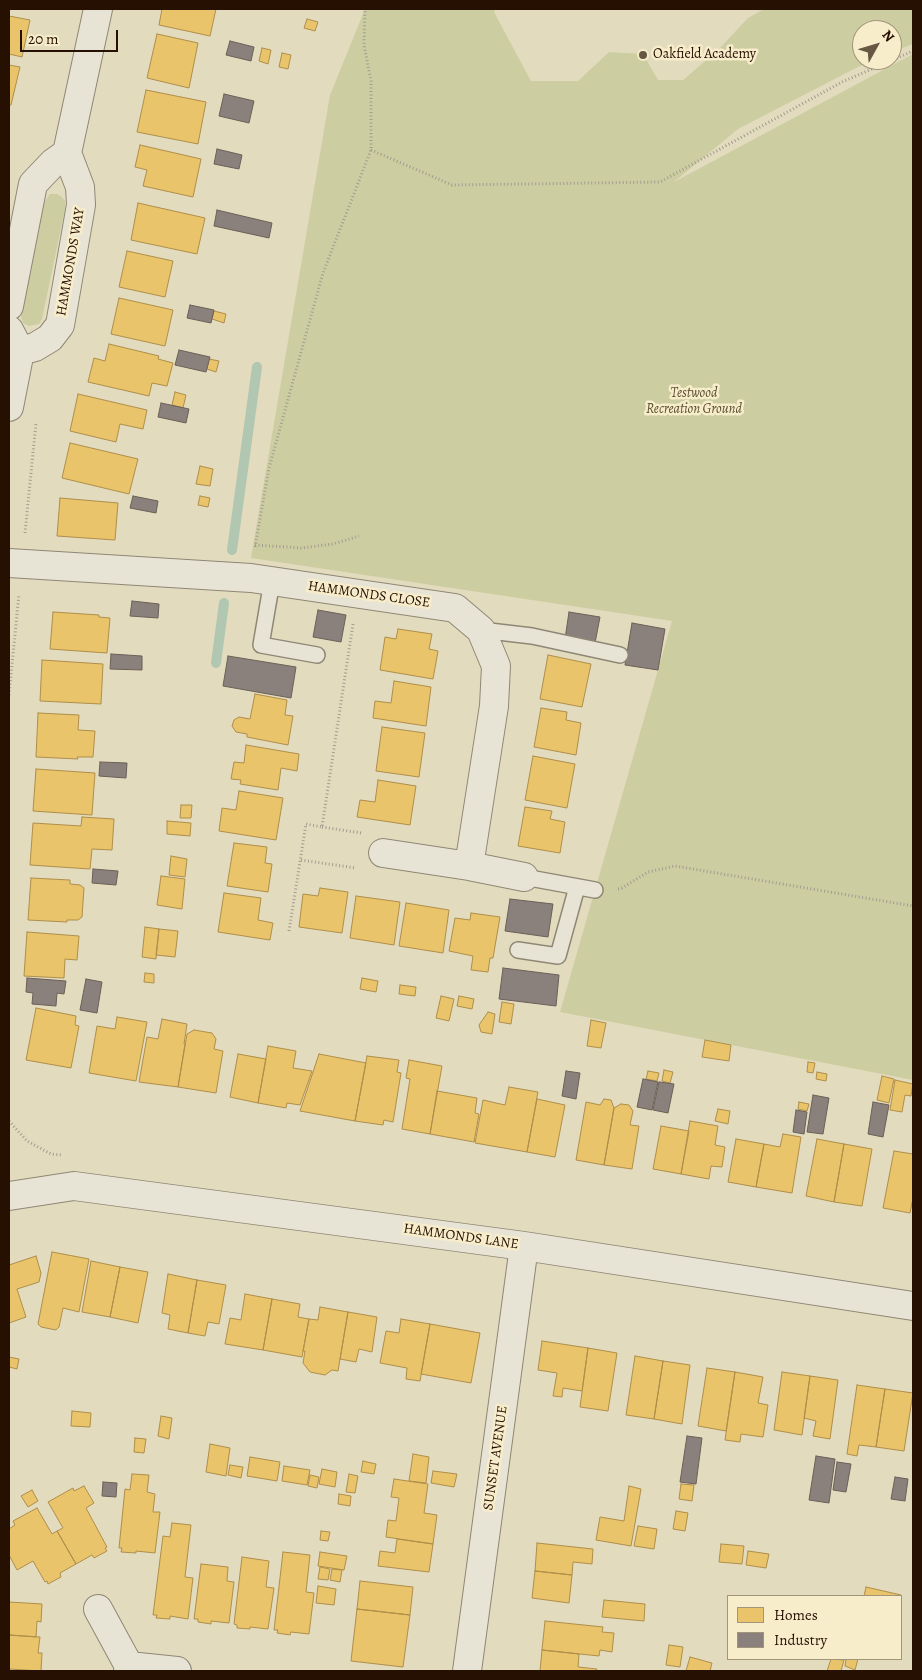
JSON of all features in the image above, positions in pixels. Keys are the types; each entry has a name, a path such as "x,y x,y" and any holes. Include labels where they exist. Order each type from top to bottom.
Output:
{"street":[{"path":"9,306 33,184 53,163 67,153 98,9"},
{"name":"HAMMONDS WAY","path":"9,407 15,341 35,347 50,338 60,325 81,205 80,186 67,153"},
{"name":"HAMMONDS CLOSE","path":"9,563 261,580 455,608 481,630 496,666 494,706 469,866"},
{"path":"382,853 469,866 524,877"},
{"name":"HAMMONDS LANE","path":"10,1193 74,1186 524,1246 913,1306"},
{"name":"SUNSET AVENUE","path":"467,1671 524,1246"},
{"path":"98,1608 129,1669 177,1671"}],"lane":[{"path":"261,580 261,645 317,655"},
{"path":"481,630 532,636 620,654"},
{"path":"524,877 595,890"},
{"path":"518,950 558,956 577,887"}],"path":[{"path":"261,580 255,545 269,468 323,273 371,150 371,81 364,45 365,9"},
{"path":"371,150 452,185 660,182 842,82 913,51"},
{"path":"255,545 301,548 333,544 359,536"},
{"path":"322,827 358,594"},
{"path":"289,930 306,824 375,835 382,853 370,870 301,860"},
{"path":"595,890 604,892 622,888 648,872 675,866 913,906"},
{"path":"9,1121 27,1141 51,1154 68,1156"}],"green space":[{"name":"Testwood Recreation Ground","path":"365,9 495,9 494,12 531,81 578,81 609,52 643,54 658,80 683,80 718,50 748,18 764,9 913,9 913,44 902,48 902,20 852,20 852,70 738,129 674,182 883,70 902,70 902,60 913,54 913,1080 560,1012 672,621 251,558 330,95"},
{"path":"50,194 57,194 62,197 65,201 65,209 42,319 39,324 29,326 23,323 20,313 43,204"}],"building: Homes":[{"path":"162,9 216,9 210,36 159,25"},
{"path":"9,16 30,20 22,57 9,54"},
{"path":"307,19 318,22 315,31 304,28"},
{"path":"157,34 198,43 189,88 147,78"},
{"path":"262,48 271,50 268,64 259,61"},
{"path":"282,53 291,55 288,69 279,67"},
{"path":"9,65 20,67 11,105 9,105"},
{"path":"146,90 206,102 198,144 137,132"},
{"path":"140,145 201,159 193,197 143,186 147,170 135,167"},
{"path":"138,203 205,218 197,254 131,240"},
{"path":"127,251 173,261 165,297 119,287"},
{"path":"119,298 173,310 165,346 111,334"},
{"path":"214,311 226,314 224,323 212,319"},
{"path":"109,344 159,356 158,359 173,363 167,386 152,383 149,396 88,382 94,358 105,361"},
{"path":"209,359 219,361 216,372 207,369"},
{"path":"175,392 186,395 183,408 172,405"},
{"path":"78,394 147,410 143,429 120,424 116,442 70,431"},
{"path":"70,443 138,459 129,494 62,478"},
{"path":"200,466 213,469 210,486 196,484"},
{"path":"200,496 210,498 208,507 198,505"},
{"path":"60,498 118,503 115,540 57,536"},
{"path":"53,612 99,615 99,617 110,618 107,653 50,649"},
{"path":"398,629 432,634 429,649 438,651 433,679 380,670 385,637 396,639"},
{"path":"548,655 591,664 582,707 540,699"},
{"path":"42,660 103,664 101,704 40,701"},
{"path":"394,681 431,687 426,726 373,718 375,701 391,703"},
{"path":"255,694 287,700 285,715 293,716 288,745 247,737 247,734 236,732 232,726 234,720 239,717 250,719"},
{"path":"541,708 567,712 566,720 581,723 576,755 534,747"},
{"path":"38,713 79,715 78,730 95,731 93,757 77,757 78,759 36,757"},
{"path":"382,727 425,733 419,777 376,771"},
{"path":"246,745 299,754 297,771 281,768 278,790 240,784 241,780 231,779 234,762 244,763"},
{"path":"533,756 575,764 567,808 525,800"},
{"path":"36,769 95,773 92,815 33,811"},
{"path":"378,780 416,786 410,825 357,817 360,800 375,802"},
{"path":"239,791 283,798 276,840 219,831 222,808 236,810"},
{"path":"181,805 192,805 191,818 180,818"},
{"path":"525,807 552,811 550,819 565,822 560,853 518,846"},
{"path":"82,817 114,819 112,850 92,849 90,869 30,865 33,823 81,826"},
{"path":"167,821 191,823 190,836 167,834"},
{"path":"234,843 267,847 265,863 272,864 268,892 227,886"},
{"path":"171,856 187,859 185,877 169,875"},
{"path":"161,876 185,879 182,909 157,905"},
{"path":"31,878 70,880 70,884 80,885 84,888 82,917 78,920 67,920 67,922 28,920"},
{"path":"320,888 348,892 342,933 299,927 303,894 318,896"},
{"path":"224,893 261,898 258,920 273,923 270,940 218,932"},
{"path":"356,896 400,902 394,945 350,938"},
{"path":"406,903 449,910 443,953 399,946"},
{"path":"471,913 500,917 493,958 490,958 488,972 471,970 473,956 449,951 455,918 470,920"},
{"path":"145,927 159,929 156,959 142,957"},
{"path":"159,929 178,931 175,957 156,955"},
{"path":"27,932 79,936 77,960 65,959 64,978 24,976"},
{"path":"145,973 154,974 154,983 144,982"},
{"path":"362,978 378,981 376,992 360,989"},
{"path":"400,985 416,987 415,996 399,994"},
{"path":"441,996 454,999 449,1021 436,1018"},
{"path":"459,996 474,999 472,1009 457,1006"},
{"path":"502,1002 514,1004 511,1024 499,1022"},
{"path":"36,1008 76,1016 75,1025 79,1026 71,1068 26,1060"},
{"path":"488,1012 495,1014 492,1034 481,1032 479,1025"},
{"path":"117,1017 147,1022 136,1081 89,1073 97,1026 115,1029"},
{"path":"162,1019 187,1024 178,1087 139,1082 147,1037 158,1039"},
{"path":"591,1020 606,1023 601,1048 587,1046"},
{"path":"194,1030 212,1033 216,1039 214,1049 223,1051 216,1093 178,1087 187,1034"},
{"path":"705,1040 731,1045 729,1061 702,1057"},
{"path":"268,1046 296,1051 293,1068 312,1071 300,1105 287,1103 286,1108 258,1103"},
{"path":"238,1054 266,1059 258,1103 230,1097"},
{"path":"319,1054 366,1063 355,1121 300,1111"},
{"path":"367,1056 399,1060 397,1072 401,1073 393,1122 384,1120 383,1125 355,1121"},
{"path":"409,1060 442,1066 430,1134 402,1129 410,1079 406,1078"},
{"path":"808,1062 815,1063 813,1073 807,1072"},
{"path":"664,1070 673,1072 670,1083 662,1081"},
{"path":"648,1071 659,1073 657,1081 646,1079"},
{"path":"817,1072 827,1074 826,1081 816,1079"},
{"path":"882,1076 894,1079 889,1103 877,1100"},
{"path":"895,1080 913,1084 911,1096 905,1095 902,1112 890,1110"},
{"path":"509,1087 538,1092 527,1152 475,1143 483,1100 505,1105"},
{"path":"437,1091 477,1098 475,1113 479,1114 474,1142 430,1134"},
{"path":"537,1099 565,1105 555,1157 527,1152"},
{"path":"604,1099 611,1100 614,1108 604,1165 576,1160 586,1102 600,1105"},
{"path":"799,1102 809,1104 807,1111 798,1109"},
{"path":"621,1104 629,1105 633,1111 630,1125 639,1126 632,1169 604,1165 614,1108"},
{"path":"718,1109 730,1111 728,1124 715,1121"},
{"path":"690,1121 718,1126 715,1145 725,1147 722,1167 711,1166 709,1179 681,1174"},
{"path":"661,1126 689,1131 681,1174 653,1169"},
{"path":"783,1134 801,1137 792,1193 756,1187 764,1144 780,1147"},
{"path":"736,1139 764,1144 756,1187 728,1182"},
{"path":"817,1139 844,1144 834,1202 806,1196"},
{"path":"844,1144 872,1149 862,1206 834,1202"},
{"path":"894,1151 913,1154 913,1198 910,1213 883,1208"},
{"path":"52,1252 89,1259 79,1312 63,1308 59,1327 56,1330 41,1327 38,1324"},
{"path":"36,1256 41,1273 39,1282 17,1289 26,1317 9,1323 9,1265"},
{"path":"91,1261 120,1267 110,1317 82,1312"},
{"path":"120,1267 148,1272 138,1323 110,1317"},
{"path":"168,1274 197,1280 188,1333 168,1329 170,1315 162,1313"},
{"path":"197,1280 226,1285 219,1324 208,1322 205,1336 188,1333"},
{"path":"245,1294 272,1299 263,1350 225,1344 230,1318 241,1320"},
{"path":"272,1299 300,1304 298,1317 309,1319 302,1357 263,1350"},
{"path":"320,1307 348,1312 338,1371 332,1370 325,1375 310,1372 303,1363 305,1351 303,1351 309,1319 318,1320"},
{"path":"348,1312 377,1317 372,1352 359,1349 356,1362 340,1359"},
{"path":"401,1319 430,1324 420,1381 406,1379 407,1368 380,1363 386,1331 399,1333"},
{"path":"430,1324 480,1333 471,1383 421,1374"},
{"path":"542,1341 588,1348 582,1391 563,1388 562,1397 553,1396 557,1373 538,1370"},
{"path":"588,1348 617,1353 608,1411 580,1407"},
{"path":"635,1356 663,1361 654,1419 626,1415"},
{"path":"9,1357 19,1359 17,1369 9,1367"},
{"path":"663,1361 690,1365 682,1424 654,1419"},
{"path":"707,1368 735,1372 726,1431 698,1426"},
{"path":"735,1372 763,1377 758,1403 768,1405 763,1437 741,1434 740,1442 725,1440"},
{"path":"782,1372 810,1376 802,1435 774,1430"},
{"path":"810,1376 838,1380 830,1439 813,1436 816,1421 804,1418"},
{"path":"857,1385 885,1389 876,1447 859,1445 857,1456 847,1454"},
{"path":"885,1389 913,1393 904,1451 876,1447"},
{"path":"72,1411 91,1413 90,1427 71,1426"},
{"path":"161,1416 172,1418 169,1439 158,1436"},
{"path":"135,1438 146,1439 144,1453 134,1452"},
{"path":"210,1444 230,1448 226,1476 206,1472"},
{"path":"413,1454 429,1457 426,1483 409,1481"},
{"path":"250,1457 280,1462 277,1481 247,1476"},
{"path":"363,1461 376,1464 374,1474 361,1472"},
{"path":"230,1465 243,1467 241,1478 228,1475"},
{"path":"284,1466 310,1470 307,1485 282,1481"},
{"path":"322,1469 337,1472 335,1487 319,1484"},
{"path":"433,1471 457,1474 454,1487 431,1483"},
{"path":"132,1474 149,1475 147,1492 155,1494 153,1512 160,1512 155,1553 121,1552 122,1548 119,1548 125,1489 130,1490"},
{"path":"349,1474 358,1476 355,1493 346,1492"},
{"path":"310,1475 319,1477 317,1488 308,1486"},
{"path":"394,1479 428,1484 424,1513 437,1515 433,1544 386,1537 388,1520 396,1521 399,1498 391,1497"},
{"path":"681,1484 694,1485 692,1501 679,1499"},
{"path":"84,1486 94,1503 86,1508 107,1547 105,1548 107,1551 94,1558 92,1555 76,1564 57,1531 63,1528 48,1502 73,1488 74,1491"},
{"path":"629,1486 641,1489 631,1546 596,1540 600,1517 624,1521"},
{"path":"32,1490 38,1501 28,1507 21,1496"},
{"path":"339,1494 351,1496 350,1506 338,1504"},
{"path":"37,1508 52,1534 57,1531 76,1564 60,1573 61,1577 48,1584 33,1561 17,1570 9,1555 9,1529 15,1525 13,1521"},
{"path":"676,1511 688,1513 685,1531 673,1529"},
{"path":"172,1523 191,1525 185,1577 193,1578 188,1619 170,1616 170,1619 156,1618 157,1615 153,1615 163,1536 170,1537"},
{"path":"638,1526 657,1529 654,1549 634,1546"},
{"path":"321,1531 330,1532 328,1541 320,1540"},
{"path":"397,1539 433,1544 429,1572 378,1566 380,1551 395,1553"},
{"path":"537,1543 593,1549 592,1564 573,1562 572,1575 535,1571"},
{"path":"721,1544 744,1546 742,1564 719,1562"},
{"path":"748,1551 769,1554 766,1568 746,1565"},
{"path":"283,1552 310,1555 306,1592 314,1593 309,1634 291,1632 290,1635 277,1633 278,1630 274,1630"},
{"path":"320,1552 347,1556 344,1570 318,1566"},
{"path":"242,1557 269,1561 266,1587 274,1588 268,1629 237,1628 237,1625 234,1624"},
{"path":"201,1564 228,1567 227,1581 234,1582 229,1623 211,1621 211,1624 198,1622 198,1619 194,1619"},
{"path":"320,1567 330,1569 328,1580 318,1579"},
{"path":"332,1569 342,1570 340,1582 330,1580"},
{"path":"535,1571 572,1575 569,1603 532,1598"},
{"path":"360,1581 413,1587 410,1615 357,1609"},
{"path":"318,1586 336,1589 334,1605 316,1603"},
{"path":"866,1587 901,1595 864,1595"},
{"path":"604,1600 645,1604 644,1621 602,1617"},
{"path":"9,1602 42,1604 41,1622 37,1621 36,1637 9,1635"},
{"path":"357,1609 410,1615 403,1667 351,1661"},
{"path":"545,1621 603,1627 602,1632 614,1633 612,1652 600,1650 599,1656 542,1650"},
{"path":"9,1635 40,1637 38,1653 42,1653 41,1671 9,1669"},
{"path":"669,1645 683,1647 680,1667 666,1665"},
{"path":"542,1650 579,1654 578,1667 597,1669 596,1671 540,1671"},
{"path":"690,1657 712,1663 710,1671 686,1671"},
{"path":"831,1660 844,1660 841,1671 827,1671"},
{"path":"846,1660 858,1660 855,1670 845,1666"}],"building: Industry":[{"path":"230,41 254,47 251,61 226,55"},
{"path":"224,94 254,101 249,123 219,116"},
{"path":"217,149 242,155 239,169 214,164"},
{"path":"217,210 272,223 269,238 214,226"},
{"path":"190,305 214,310 211,323 187,318"},
{"path":"179,350 210,357 206,372 175,365"},
{"path":"161,403 189,409 186,423 158,417"},
{"path":"133,496 158,501 156,513 130,508"},
{"path":"132,601 159,604 158,618 130,616"},
{"path":"318,610 346,615 341,642 313,637"},
{"path":"569,612 600,617 595,643 565,639"},
{"path":"632,623 665,629 658,670 625,665"},
{"path":"111,654 142,656 142,670 110,669"},
{"path":"228,656 296,667 291,698 223,686"},
{"path":"100,762 127,763 126,778 99,776"},
{"path":"93,869 118,871 116,885 92,883"},
{"path":"510,899 553,904 548,937 505,931"},
{"path":"503,968 559,975 556,1006 499,999"},
{"path":"27,978 66,981 64,994 57,993 56,1006 32,1004 33,993 26,992"},
{"path":"86,979 102,982 97,1013 80,1010"},
{"path":"566,1071 580,1073 576,1099 562,1096"},
{"path":"643,1079 658,1082 652,1110 637,1107"},
{"path":"659,1082 674,1084 668,1113 653,1110"},
{"path":"813,1095 829,1098 823,1134 807,1132"},
{"path":"873,1102 889,1105 883,1137 868,1134"},
{"path":"796,1110 807,1112 804,1134 793,1132"},
{"path":"687,1436 702,1438 696,1484 680,1482"},
{"path":"816,1456 835,1459 829,1503 809,1500"},
{"path":"837,1462 851,1464 846,1492 833,1490"},
{"path":"895,1477 908,1479 905,1501 891,1499"},
{"path":"103,1482 117,1483 116,1497 102,1496"}],"waterway":[{"path":"232,550 257,367"},
{"path":"216,663 224,603"}],"place":[{"name":"Oakfield Academy","path":"643,55"}]}
